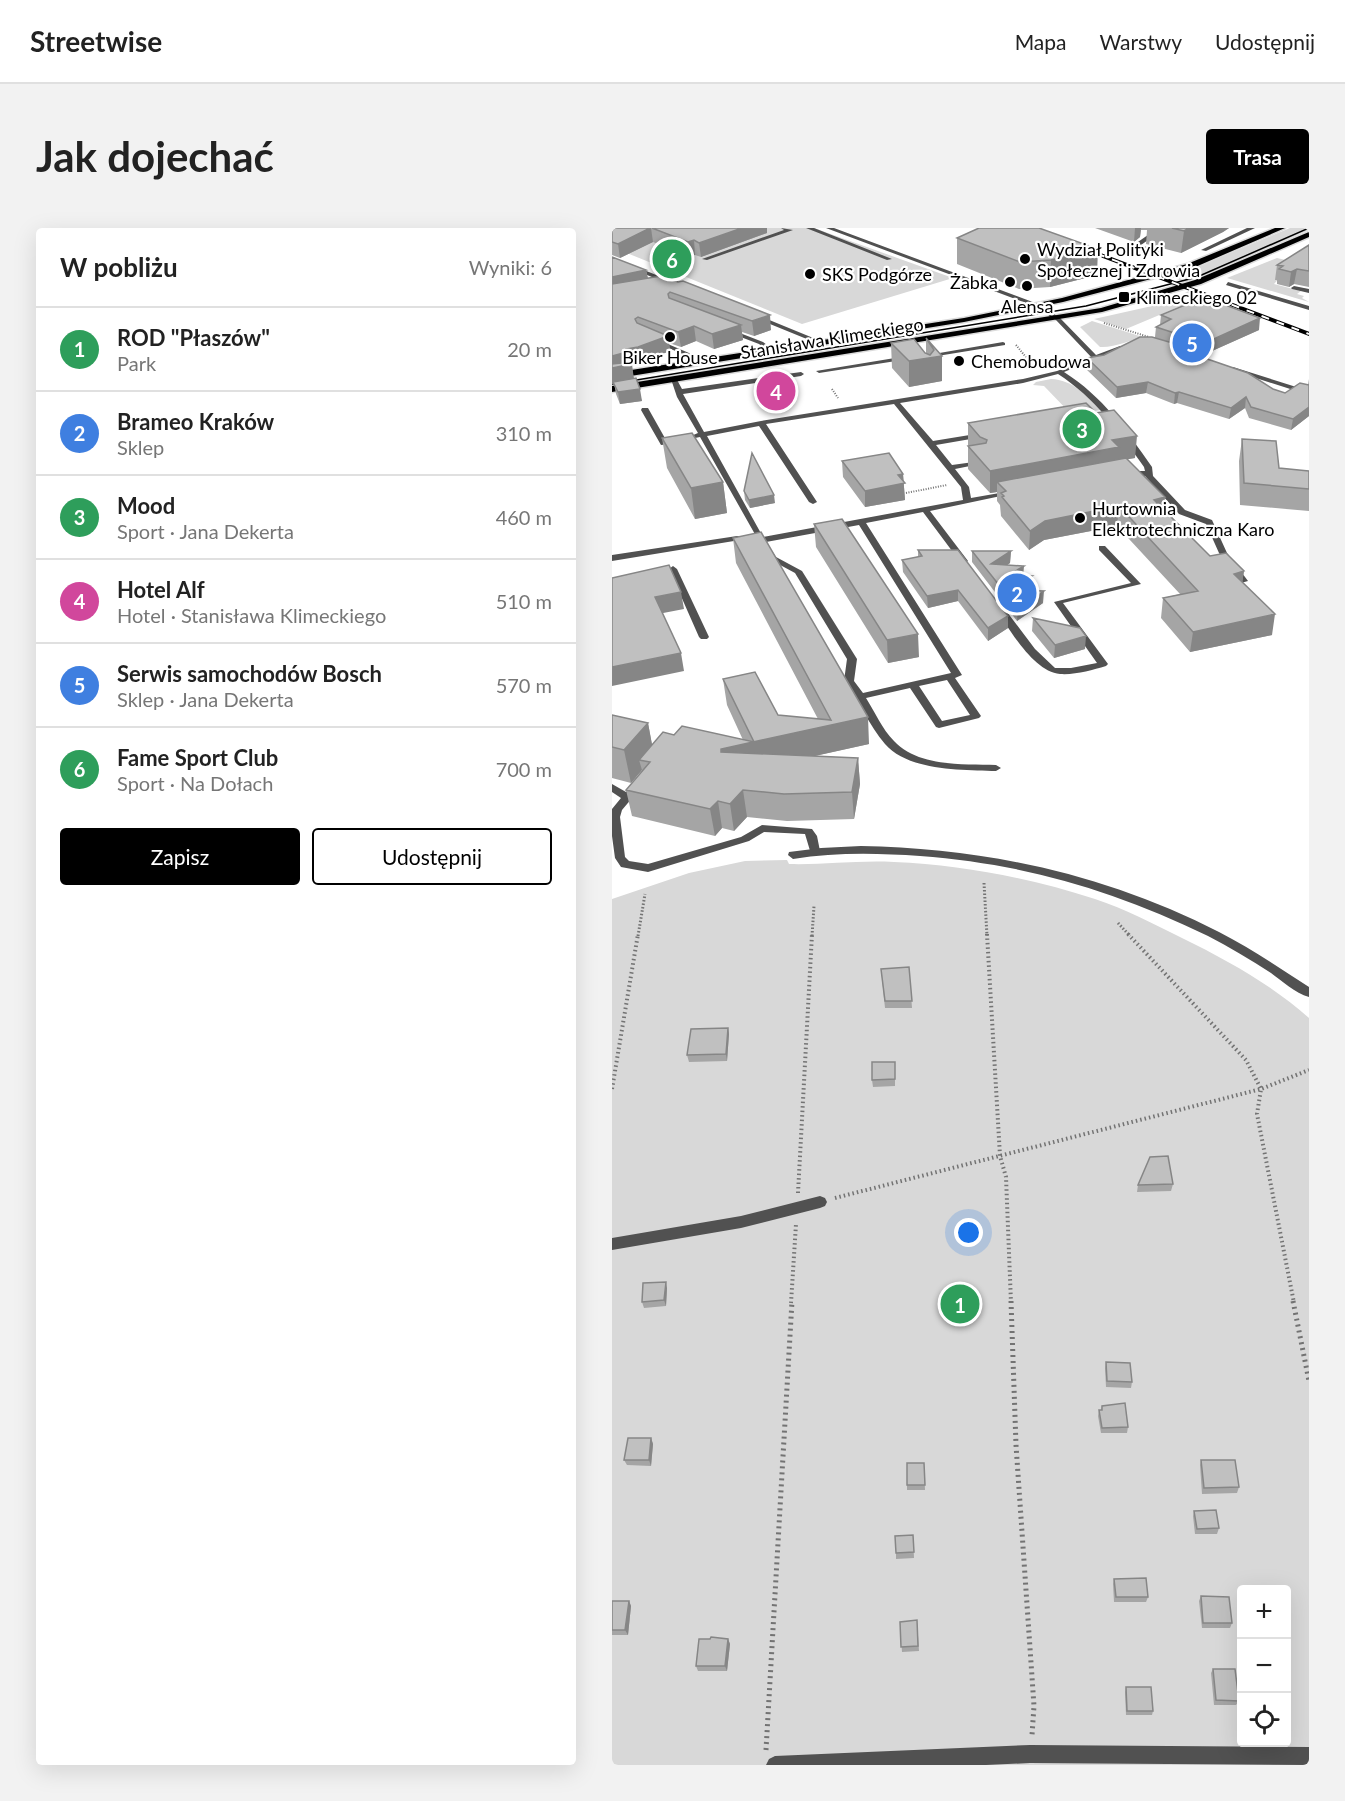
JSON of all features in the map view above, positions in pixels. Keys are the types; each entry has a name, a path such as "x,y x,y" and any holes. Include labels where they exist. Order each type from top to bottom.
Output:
{"main road":[{"name":"Stanisława Klimeckiego","path":"612,376 821,343 1036,305 1162,275 1281,228"},
{"name":"Stanisława Klimeckiego","path":"612,389 906,344 1058,319 1119,306 1176,290 1225,272 1309,234"}],"street":[{"path":"705,259 787,229 797,228"},
{"path":"808,228 890,259"},
{"path":"830,228 1036,305 1058,319 1095,358"},
{"path":"1158,253 1137,245 1162,228"},
{"path":"1204,250 1252,228"},
{"path":"1142,234 1151,235"},
{"path":"882,256 895,251"},
{"path":"612,259 673,284 655,287"},
{"path":"1228,284 1309,308"},
{"path":"1294,288 1309,291"},
{"path":"749,314 821,343"},
{"path":"717,326 761,343 772,351"},
{"path":"651,339 687,354 697,363"},
{"path":"819,371 917,359 1007,343"},
{"path":"906,344 917,359"},
{"path":"645,410 664,443 702,433 1023,381 1059,372 1129,345"},
{"path":"1226,366 1309,393"},
{"path":"1059,372 1084,387 1110,412 1148,468 1149,474 1182,512 1209,522 1223,553 1244,581"},
{"path":"679,392 801,374"},
{"path":"674,380 773,559 798,571 852,659 849,681 862,696 891,744 908,755 949,766 996,768"},
{"path":"896,402 965,487 967,501"},
{"path":"1094,415 1110,412"},
{"path":"761,423 813,502"},
{"path":"931,444 996,433"},
{"path":"950,468 981,463"},
{"path":"1116,474 1149,474"},
{"path":"761,540 1024,491"},
{"path":"925,510 969,568"},
{"path":"861,522 957,675 862,696"},
{"path":"612,558 737,538"},
{"path":"990,596 1041,662 1050,670 1063,671 1103,664 1058,602 1137,584 1102,548"},
{"path":"673,569 704,637"},
{"path":"913,685 939,725 976,716 949,676"},
{"path":"643,779 617,809 615,817 620,858 625,864 648,868 745,839 762,828 808,831 812,836 816,851"},
{"path":"612,786 627,797"},
{"path":"793,855 816,851 877,849 969,855 1064,874 1130,895 1171,913 1252,956 1309,993"},
{"path":"612,1244 741,1222 820,1202"},
{"path":"770,1759 1030,1754 1309,1756"}],"path":[{"path":"1103,323 1157,340"},
{"path":"1007,343 1014,342 1036,370"},
{"path":"906,493 961,482"},
{"path":"984,883 1000,1156 1006,1177 1016,1445 1034,1706 1030,1754"},
{"path":"612,1089 645,894"},
{"path":"770,1759 814,906"},
{"path":"1118,923 1246,1060 1261,1089 1257,1114 1309,1381"},
{"path":"820,1202 1261,1089 1309,1070"}],"shaded area":[{"name":"SKS Podgórze","path":"612,228 814,228 953,278 802,324 612,247"},
{"path":"1290,228 1309,228 1309,230 1187,283 1172,277"},
{"path":"1277,258 1294,262 1274,284 1301,291 1297,294 1304,296 1302,298 1309,302 1227,278"},
{"path":"1189,291 1193,293 1179,298 1188,303 1126,329 1094,319 1161,304"},
{"path":"1092,321 1146,338 1100,347 1080,327"},
{"path":"1051,379 1073,385 1101,410 1071,414 1044,386 1033,385 1036,382"},
{"path":"787,860 789,864 881,862 945,866 1021,879 1106,903 1161,927 1248,974 1309,1018 1309,1765 612,1765 612,899 689,873 745,861"}],"building":[{"path":"612,228 650,228 618,244 612,242"},
{"path":"652,228 742,228 699,243 694,240 688,242"},
{"path":"979,228 1039,228 1098,249 1051,260 1020,262 957,238"},
{"path":"1172,228 1189,228 1184,231"},
{"path":"1309,245 1309,271 1297,269 1291,272 1279,269 1283,266 1277,265"},
{"path":"612,257 646,270 612,277"},
{"path":"661,276 678,282 683,281 770,315 752,321 670,292 669,298 741,325 712,334 694,326 678,332 638,317 635,319 637,323 668,336 626,349 627,352 612,356 612,284"},
{"path":"1204,297 1260,318 1205,343 1156,327 1171,319 1161,315"},
{"path":"1140,337 1152,337 1193,349 1187,352 1248,373 1273,389 1285,393 1300,383 1309,385 1309,407 1293,419 1251,407 1246,397 1231,408 1179,392 1175,393 1148,382 1117,387 1087,358 1104,355"},
{"path":"926,338 942,356 909,361 891,343 914,339 925,353 930,355 934,350"},
{"path":"631,362 632,364 612,368 612,364"},
{"path":"636,378 640,389 618,392 613,382"},
{"path":"1086,403 1096,413 1114,410 1137,436 1112,440 1119,447 990,471 968,446 986,443 987,440 980,437 968,423"},
{"path":"692,433 723,482 691,488 662,438"},
{"path":"1242,439 1276,441 1279,468 1309,471 1309,489 1244,483"},
{"path":"752,453 774,495 749,500 744,491"},
{"path":"889,453 903,474 898,475 905,483 865,491 842,461"},
{"path":"1126,458 1165,497 1154,500 1210,556 1226,553 1244,571 1234,574 1275,614 1193,632 1163,598 1198,591 1119,506 1045,521 1030,531 1002,497 1004,496 1001,493 1006,491 997,482"},
{"path":"842,519 918,634 887,640 814,524"},
{"path":"761,532 868,717 754,742 723,679 755,672 778,715 831,720 733,538"},
{"path":"918,550 958,550 1008,616 988,628 958,590 927,596 902,560 922,556"},
{"path":"972,551 1011,551 991,564 1024,566 1007,576 1032,576 1009,590 1044,591 1018,609"},
{"path":"669,565 681,592 655,597 681,653 612,667 612,578"},
{"path":"1033,618 1080,628 1086,636 1055,645"},
{"path":"612,715 648,723 624,750 612,747"},
{"path":"682,726 754,742 721,749 721,752 858,758 852,792 784,794 743,790 730,804 718,801 710,809 626,790 650,762 639,760 663,732 674,735"},
{"path":"909,967 912,1001 885,1001 881,969"},
{"path":"728,1028 726,1054 687,1055 691,1029"},
{"path":"872,1062 895,1062 895,1079 872,1080"},
{"path":"1168,1156 1173,1184 1138,1185 1150,1157"},
{"path":"666,1282 664,1300 642,1302 643,1283"},
{"path":"1106,1362 1130,1363 1132,1382 1107,1381"},
{"path":"1125,1403 1128,1427 1102,1428 1099,1410 1102,1410 1102,1406"},
{"path":"628,1438 651,1438 649,1460 624,1460"},
{"path":"1201,1460 1235,1460 1239,1487 1204,1488"},
{"path":"907,1463 924,1463 925,1485 907,1485"},
{"path":"1216,1510 1219,1528 1197,1529 1194,1511"},
{"path":"913,1535 914,1552 896,1553 895,1536"},
{"path":"1146,1578 1148,1597 1116,1597 1114,1579"},
{"path":"1201,1596 1229,1597 1232,1623 1203,1623"},
{"path":"612,1601 629,1601 625,1630 612,1630"},
{"path":"917,1620 918,1646 901,1647 900,1622"},
{"path":"711,1637 728,1639 725,1666 696,1666 699,1639 710,1639"},
{"path":"1213,1669 1235,1669 1237,1701 1216,1700"},
{"path":"1126,1687 1151,1687 1153,1711 1127,1711"}],"tram line":[{"path":"612,384 1086,306 1197,277 1309,228"}],"railway":[{"path":"1082,248 1309,334"}],"place":[{"name":"Fame Sport Club","path":"672,259"},
{"name":"Wydział Polityki Społecznej i Zdrowia","path":"1025,259"},
{"name":"SKS Podgórze","path":"810,274"},
{"name":"Żabka","path":"1010,282"},
{"name":"Alensa","path":"1027,286"},
{"name":"Klimeckiego 02","path":"1124,297"},
{"name":"Biker House","path":"670,337"},
{"name":"Serwis samochodów Bosch","path":"1192,343"},
{"name":"Chemobudowa","path":"959,361"},
{"name":"Hotel Alf","path":"776,391"},
{"name":"Mood","path":"1082,429"},
{"name":"Hurtownia Elektrotechniczna Karo","path":"1080,518"},
{"name":"Brameo Kraków","path":"1017,593"},
{"name":"ROD \"Płaszów\"","path":"960,1304"}]}
